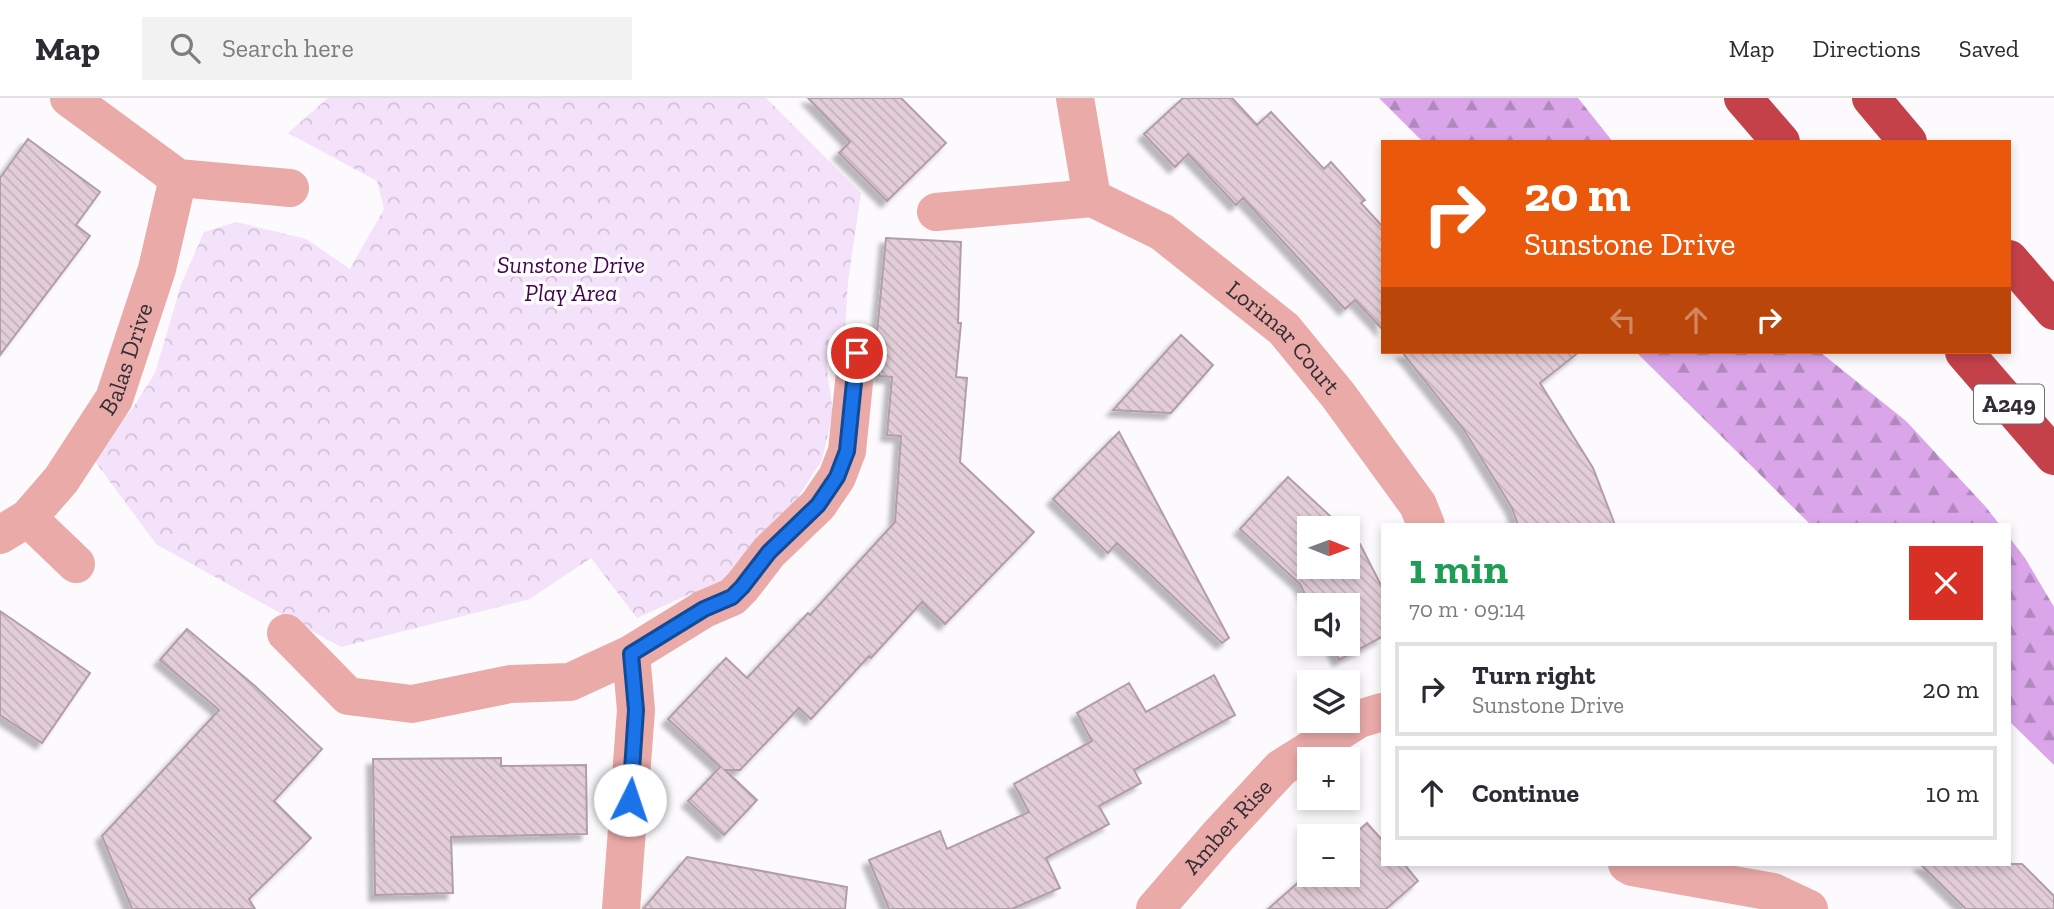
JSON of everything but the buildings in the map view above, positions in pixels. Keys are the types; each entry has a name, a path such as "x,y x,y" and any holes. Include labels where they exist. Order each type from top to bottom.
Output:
{"highway":[{"path":"1743,98 1779,140"},
{"path":"1871,98 1906,140"},
{"path":"2011,261 2054,311"},
{"name":"A249","path":"1966,354 2054,456"}],"street":[{"path":"69,98 178,178 290,188"},
{"path":"936,212 1092,198 1075,98"},
{"name":"Balas Drive","path":"76,564 14,526 61,480 114,399 157,269 178,178"},
{"name":"Lorimar Court","path":"1092,198 1162,232 1284,329 1338,395 1418,505 1425,523"},
{"path":"286,634 348,696 412,704 510,684 570,682 631,654 704,609 732,597 769,552 818,505 837,477 847,451 857,353"},
{"path":"621,909 636,710 631,654"},
{"name":"Amber Rise","path":"1155,909 1281,768 1359,719 1381,712"},
{"path":"1630,866 1773,892 1809,909"}],"green space":[{"name":"Sunstone Drive Play Area","path":"328,98 766,98 861,193 848,282 845,331 829,336 827,370 833,412 822,460 791,508 710,598 690,594 637,618 591,558 530,599 341,647 156,544 92,457 133,408 155,373 181,285 204,232 236,222 306,239 350,269 384,209 377,181 288,133"},
{"path":"1379,98 1578,98 1611,140 1421,140"},
{"path":"1638,354 1822,354 1906,421 1998,523 1809,523"},
{"path":"2011,540 2054,607 2054,765 2011,723"}],"route":[{"path":"630,800 636,710 631,654 704,609 732,597 769,552 818,505 837,477 847,451 857,353"}]}
